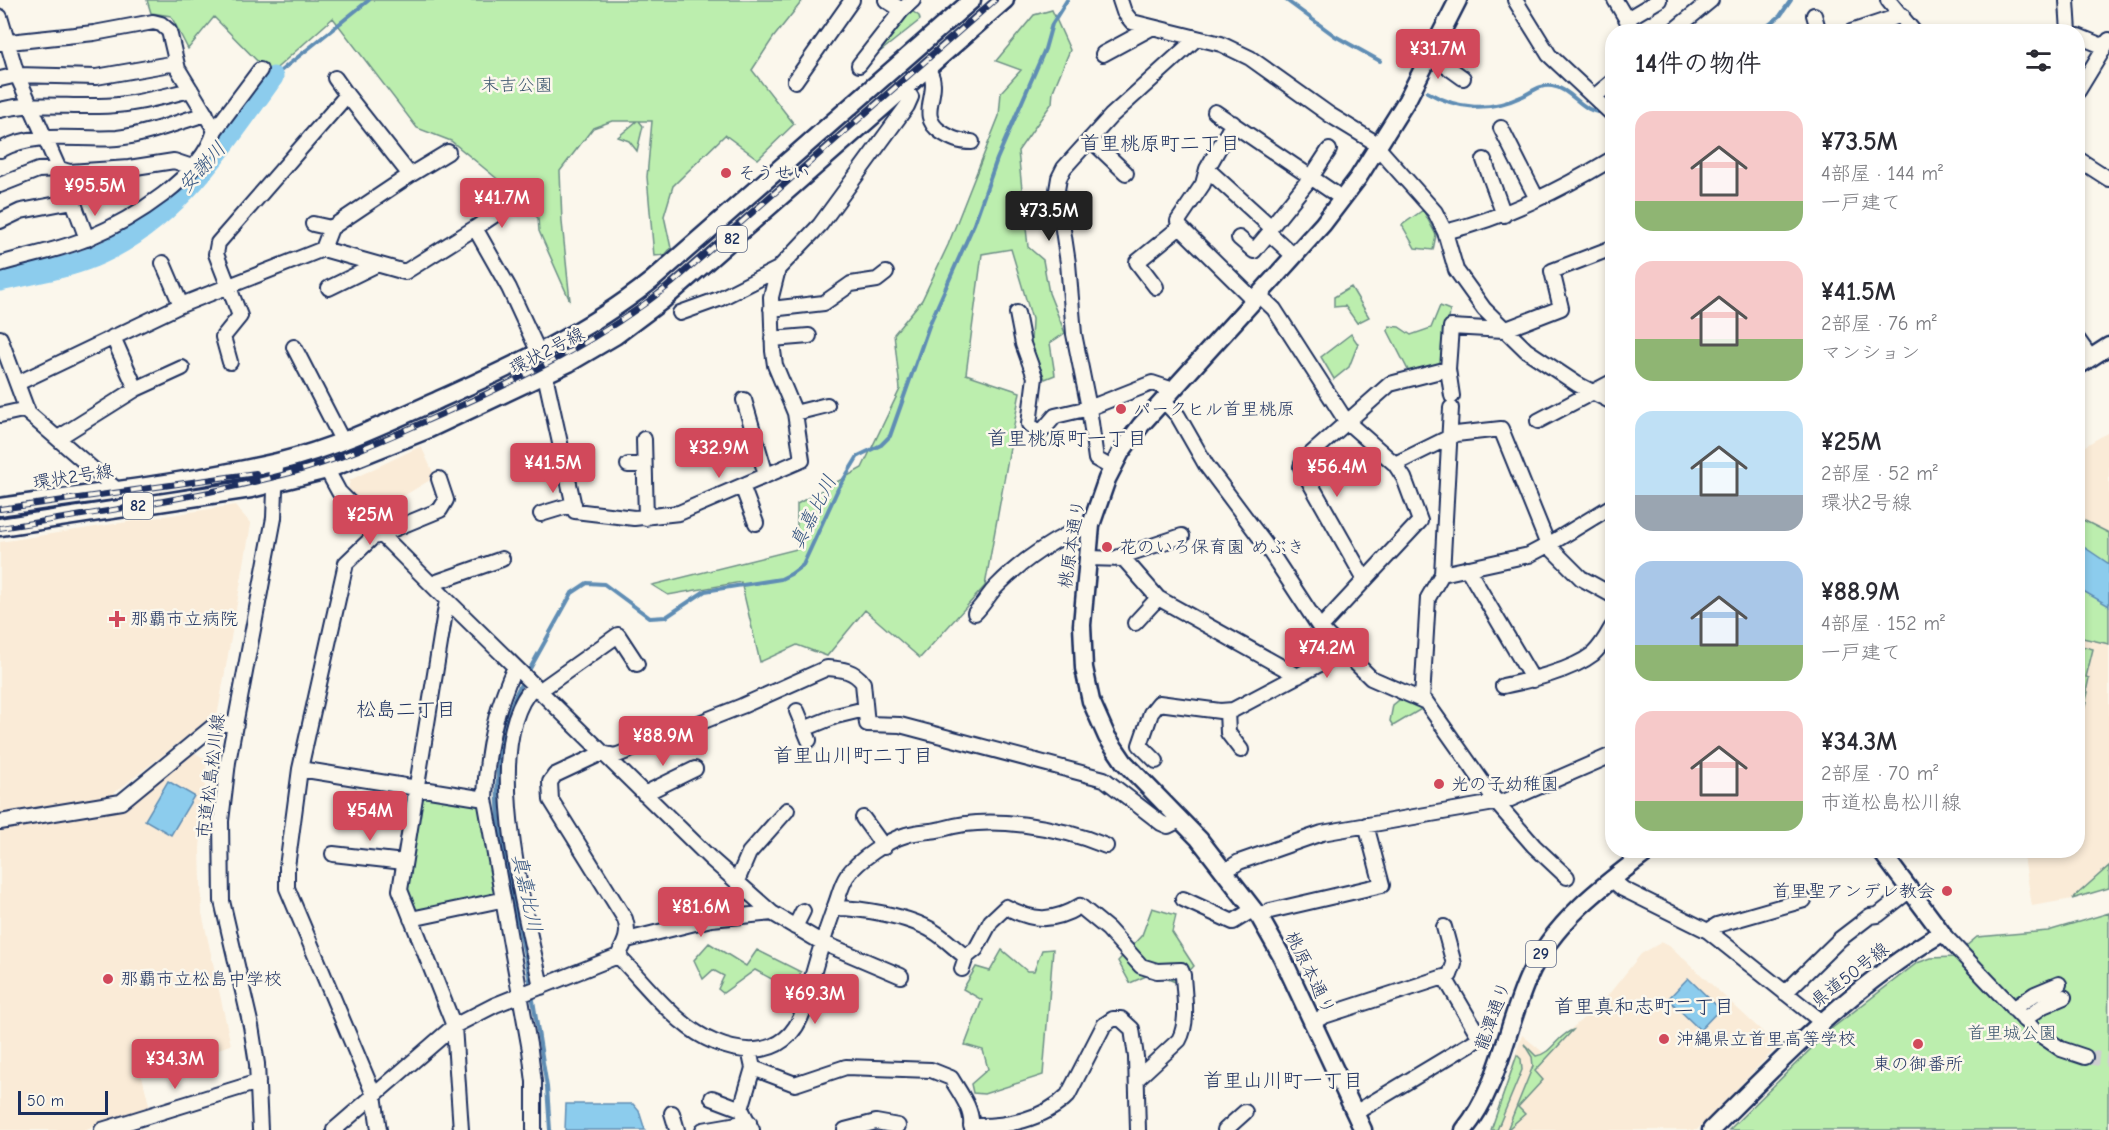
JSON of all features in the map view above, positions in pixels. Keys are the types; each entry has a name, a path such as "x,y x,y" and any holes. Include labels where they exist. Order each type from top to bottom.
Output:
{"main road":[{"name":"環状2号線","path":"0,507 117,490 276,462 343,442 539,353 602,318 655,278 972,0"},
{"name":"環状2号線","path":"0,527 277,484 327,470 427,430 545,375 598,346 647,313 1005,0"},
{"name":"桃原本通り","path":"1363,1130 1257,914 1226,871 1124,762 1107,737 1091,701 1083,649 1083,598 1092,525 1098,501 1112,468 1130,438 1343,199 1379,148 1431,55 1458,0"},
{"path":"2085,361 2109,346"},
{"name":"龍潭通り","path":"1464,1130 1487,1094 1534,966 1573,915 1611,879 1639,858"},
{"path":"1887,858 1917,891 1942,933"},
{"name":"県道50号線","path":"1711,1130 1822,1022 1881,974 1942,933"}],"street":[{"path":"795,81 852,0"},
{"path":"886,0 902,10"},
{"path":"859,65 902,10 913,0"},
{"path":"1120,0 1128,19 1151,28 1221,44 1250,58 1330,115 1371,140 1434,212 1444,232 1456,270 1472,296 1526,350 1605,398"},
{"path":"1515,0 1549,55 1603,106"},
{"path":"1615,0 1630,24"},
{"path":"1627,19 1659,0"},
{"path":"1682,24 1711,0"},
{"path":"1888,0 1908,24"},
{"path":"2067,1 2068,24"},
{"path":"1814,15 1817,24"},
{"path":"1875,24 1902,15"},
{"path":"0,17 4,41 28,105 42,137 60,168 87,239"},
{"path":"4,41 94,33 153,22 161,24 169,32 176,63 215,130"},
{"path":"1103,54 1151,28"},
{"path":"1112,468 1096,459 1089,408 1074,334 1068,263 1057,190 1064,168 1090,139 1127,100 1197,38"},
{"path":"2085,38 2107,44 2085,80"},
{"path":"1431,55 1463,78"},
{"path":"0,79 17,75 96,77 176,63"},
{"path":"927,69 934,76 935,84 928,113 930,121 957,142 972,142"},
{"path":"0,264 87,239 158,199 192,167 206,150 215,130 260,70"},
{"path":"335,78 346,96 410,175"},
{"path":"680,313 719,299 778,269 820,225 907,106 911,97 905,89"},
{"path":"0,110 28,105 132,103 191,90"},
{"path":"230,362 223,337 240,316 216,254 218,243 346,96"},
{"path":"1215,112 1343,199"},
{"path":"0,150 9,144 42,137 119,138 206,114"},
{"path":"1233,123 1207,169 1203,184 1178,222 1257,298 1274,309 1346,421 1395,464 1404,478 1420,521"},
{"path":"1501,128 1537,199"},
{"path":"1090,139 1126,173"},
{"path":"1239,238 1254,251 1312,176 1329,150"},
{"path":"323,249 331,228 448,152"},
{"path":"1484,160 1504,214"},
{"path":"0,185 38,170 60,168 69,172 79,172 174,161 192,167"},
{"path":"1444,232 1489,221 1537,199 1605,163"},
{"path":"2085,165 2109,179"},
{"path":"1207,169 1294,256"},
{"path":"0,221 21,210 73,201"},
{"path":"18,383 181,305 323,249 405,273 511,204"},
{"path":"313,225 331,228"},
{"path":"1156,287 1137,262 1180,226"},
{"path":"475,228 509,288 539,353"},
{"path":"1422,699 1428,598 1442,573 1447,518 1452,402 1448,369 1451,327 1504,330 1561,308 1552,271 1605,251"},
{"path":"163,263 181,305"},
{"path":"329,288 376,265"},
{"path":"545,375 575,511 645,518 679,513 802,460 795,413 775,365 771,309 778,269"},
{"path":"771,309 825,303 850,284 877,280 886,273"},
{"path":"1017,313 1023,344 1035,377 1029,424 1036,430 1043,430 1055,416 1089,408 1152,383 1168,395 1206,465 1265,544 1320,628 1371,678 1422,699 1496,802 1534,846 1567,876"},
{"path":"772,339 809,336"},
{"path":"113,337 136,388"},
{"path":"0,338 27,409 117,490"},
{"path":"294,347 343,442"},
{"path":"58,438 136,388 182,368"},
{"path":"1365,580 1301,467 1303,461 1390,384 1448,369"},
{"path":"1538,422 1605,386"},
{"path":"744,400 766,475"},
{"path":"795,413 826,405"},
{"path":"0,415 27,409"},
{"path":"1395,464 1450,437 1501,429 1548,545 1581,578 1605,591"},
{"path":"644,439 645,518"},
{"name":"市道松島松川線","path":"260,1130 258,1082 249,1014 225,912 220,866 222,810 274,518 276,462"},
{"path":"628,465 644,465"},
{"path":"327,470 339,492 517,670 644,794 772,913 820,942 901,976"},
{"path":"379,1130 374,1095 287,888 287,867 300,769 346,563 372,538 440,510 446,500 440,479"},
{"path":"742,486 756,523"},
{"path":"541,514 574,504"},
{"path":"1442,573 1529,555 1605,510"},
{"path":"1320,628 1420,521 1447,518"},
{"path":"975,613 990,598 993,588 1030,559 1074,531 1092,525"},
{"path":"1087,558 1119,557 1182,536"},
{"path":"1119,557 1128,562 1144,585 1158,598 1298,676"},
{"path":"431,584 502,559"},
{"path":"1467,568 1533,680"},
{"path":"1135,623 1158,598"},
{"path":"447,600 400,890 454,1026 461,1130"},
{"path":"534,1130 532,990 507,796 514,730 525,695 618,635 638,664"},
{"path":"1503,686 1533,680 1585,659 1594,653 1605,637"},
{"path":"1156,761 1140,745 1151,713 1159,703 1227,711 1346,654"},
{"path":"334,1130 454,1026 532,990 618,956 627,940 628,928 625,919 561,817 548,791 549,782 555,775 602,753 615,756 742,706 826,669 844,669 863,683 867,724 900,725 1104,779 1161,823 1168,826 1180,820"},
{"path":"517,670 501,698 491,734 485,799 501,900 532,990"},
{"path":"797,711 807,734 836,716 865,710"},
{"path":"1227,711 1228,733 1241,750"},
{"path":"0,822 121,802 216,724 236,724"},
{"path":"1226,871 1239,862 1322,833 1506,801 1549,785 1605,758"},
{"path":"300,769 485,799"},
{"path":"644,794 695,769"},
{"path":"737,881 749,853 787,810"},
{"path":"863,818 884,847"},
{"path":"618,956 681,1022 695,1032 718,1043 749,1051 776,1047 800,1019 820,942 847,876 884,847 906,835 948,826 1022,824 1062,831 1106,846"},
{"path":"1183,899 1233,922 1257,914 1382,885 1366,825"},
{"path":"333,854 404,862"},
{"path":"1611,879 1623,890 1708,931 1822,1022"},
{"path":"1785,993 1840,939 1870,916 1878,915 1917,891"},
{"path":"411,919 501,900"},
{"path":"1708,931 1718,925 1804,900"},
{"path":"835,908 856,908 933,931 964,963 976,949 991,921 1006,907 1027,918 1049,918 1080,906 1108,929 1141,966 1157,970 1181,970 1185,1017 1183,1033 1165,1054 1137,1079"},
{"path":"795,927 803,911"},
{"path":"627,940 711,920 772,913"},
{"path":"1312,1023 1324,1016 1370,1000 1444,978 1454,970 1444,927"},
{"path":"1942,933 2013,1009 2049,1042 2085,1057"},
{"path":"1355,1113 1480,1038 1444,978"},
{"path":"2013,1009 2035,994 2061,991 2024,1020"},
{"path":"753,1068 795,1084 846,1067 931,1070 951,1078 972,1118 969,1128 992,1126 1023,1120 1046,1112 1061,1103 1068,1095 1104,1025 1113,1019 1121,1019 1132,1029 1137,1079 1138,1130"},
{"path":"741,1109 753,1068 749,1051"},
{"path":"102,1130 258,1082"},
{"path":"703,1130 750,1126 741,1109 712,1098"},
{"path":"1225,1130 1245,1112"},
{"path":"672,1113 677,1130"},
{"path":"845,1130 876,1122 898,1126 894,1130"}],"shaded area":[{"path":"2109,432 2109,533 2085,521 2085,446"},
{"path":"421,446 435,477 372,515 348,490 350,480"},
{"name":"那覇市立病院","path":"235,505 251,524 218,712 109,797 0,816 0,542"},
{"path":"2085,636 2109,640 2109,866 2072,899 2032,906 2024,858 2085,858"},
{"name":"那覇市立松島中学校","path":"192,751 207,760 200,849 202,913 231,1045 141,1072 150,1109 84,1130 0,1130 0,829 123,808"},
{"name":"沖縄県立首里高等学校","path":"1662,942 1670,946 1778,1046 1697,1130 1491,1130 1522,1035 1544,1053 1605,999 1641,954"}],"green space":[{"name":"末吉公園","path":"147,0 803,0 773,38 752,70 794,124 758,159 725,135 673,186 664,216 671,248 665,255 654,256 647,177 652,121 639,121 643,126 637,151 629,141 618,137 637,121 612,121 593,128 560,171 562,222 570,301 539,231 538,218 495,177 451,141 417,128 333,18 270,74 214,17 188,49 171,16 151,13"},
{"path":"909,9 919,16 920,20 876,55 874,52"},
{"path":"1052,10 1070,50 1053,91 1052,103 1018,151 1028,247 1043,260 1049,293 1065,333 1050,343 1055,375 1045,379 1031,344 1032,319 1011,249 982,254 966,374 1020,392 985,586 920,658 865,610 827,656 797,645 760,662 741,582 668,595 652,585 797,549 797,504 862,468 900,389 894,334 922,300 948,245 999,116 1001,92 1021,70 996,61 1034,15"},
{"path":"1423,210 1436,235 1433,250 1415,248 1402,225"},
{"path":"1351,287 1369,317 1357,323 1345,306 1334,307 1334,297"},
{"path":"1440,306 1450,310 1445,362 1409,372 1388,331 1389,326 1399,327 1411,335 1431,328"},
{"path":"1351,334 1358,344 1349,367 1334,379 1321,357"},
{"path":"2085,521 2109,533 2109,644 2085,639"},
{"path":"2085,647 2093,649 2086,677 2089,678 2086,692 2088,692 2085,706"},
{"path":"1403,697 1423,708 1393,726 1390,721 1393,705"},
{"path":"422,795 477,804 480,808 495,898 467,904 465,901 414,916 404,891"},
{"path":"2109,866 2109,888 2072,899"},
{"path":"1152,908 1176,915 1172,932 1194,966 1178,983 1153,973 1130,983 1118,961 1142,935"},
{"name":"首里城公園","path":"2109,913 2108,1130 1729,1130 1831,1029 1917,963 1931,958 1953,957 1977,937 2048,931"},
{"path":"709,943 746,966 757,950 801,972 792,990 755,970 723,993 718,989 724,976 713,970 703,979 694,960"},
{"path":"1053,949 1043,1075 984,1094 973,1093 971,1084 988,1069 983,1050 965,1045 982,1000 963,989 976,967 990,971 1002,950 1027,971 1034,971 1042,950"},
{"path":"1573,1030 1535,1071 1543,1080 1518,1107 1525,1114 1507,1130 1533,1066 1532,1057 1524,1044 1536,1056 1546,1052 1563,1035"},
{"path":"1517,1055 1521,1059 1522,1070 1497,1130 1491,1130"}],"water":[{"path":"2085,548 2109,564 2109,606 2085,592"},
{"path":"168,781 194,796 171,835 145,820"},
{"path":"1688,978 1720,1009 1700,1030 1668,999"},
{"path":"566,1104 633,1104 639,1111 645,1130 565,1130"}],"waterway":[{"name":"安謝川","path":"273,77 369,0"},
{"name":"真嘉比川","path":"527,674 572,593 587,583 604,584 650,618 666,617 705,591 781,579 803,565 838,489 858,456 881,445 890,436 930,323 974,224 997,159 1045,49 1052,24 1067,0"},
{"name":"真嘉比川","path":"1286,0 1335,36 1380,61"},
{"name":"真嘉比川","path":"1770,24 1780,16 1791,0"},
{"name":"安謝川","path":"0,281 59,268 93,257 122,243 148,225 195,180 236,129 273,77"},
{"name":"真嘉比川","path":"1427,92 1462,105 1486,107 1510,101 1541,87 1552,86 1566,92 1590,109 1604,112"},
{"name":"真嘉比川","path":"523,680 507,717 499,755 498,794 507,872 531,987"},
{"name":"真嘉比川","path":"532,994 547,1087 550,1130"}],"tunnel":[{"path":"2085,1057 2109,1060"}],"railway":[{"path":"0,528 182,497 254,482 310,467 405,431 503,386 561,356 617,323 671,284 995,0"},
{"path":"0,509 256,473"}],"place":[{"name":"そうせい","path":"726,173"},
{"name":"パークヒル首里桃原","path":"1121,409"},
{"name":"花のいろ保育園 めぶき","path":"1107,547"},
{"name":"那覇市立病院","path":"117,619"},
{"name":"光の子幼稚園","path":"1439,784"},
{"name":"首里聖アンデレ教会","path":"1947,891"},
{"name":"那覇市立松島中学校","path":"108,979"},
{"name":"沖縄県立首里高等学校","path":"1664,1039"},
{"name":"東の御番所","path":"1918,1044"}],"district":[{"name":"首里桃原町二丁目","path":"1160,143"},
{"name":"首里桃原町一丁目","path":"1067,438"},
{"name":"松島二丁目","path":"406,709"},
{"name":"首里山川町二丁目","path":"853,755"},
{"name":"首里真和志町二丁目","path":"1644,1006"},
{"name":"首里山川町一丁目","path":"1283,1080"}]}
